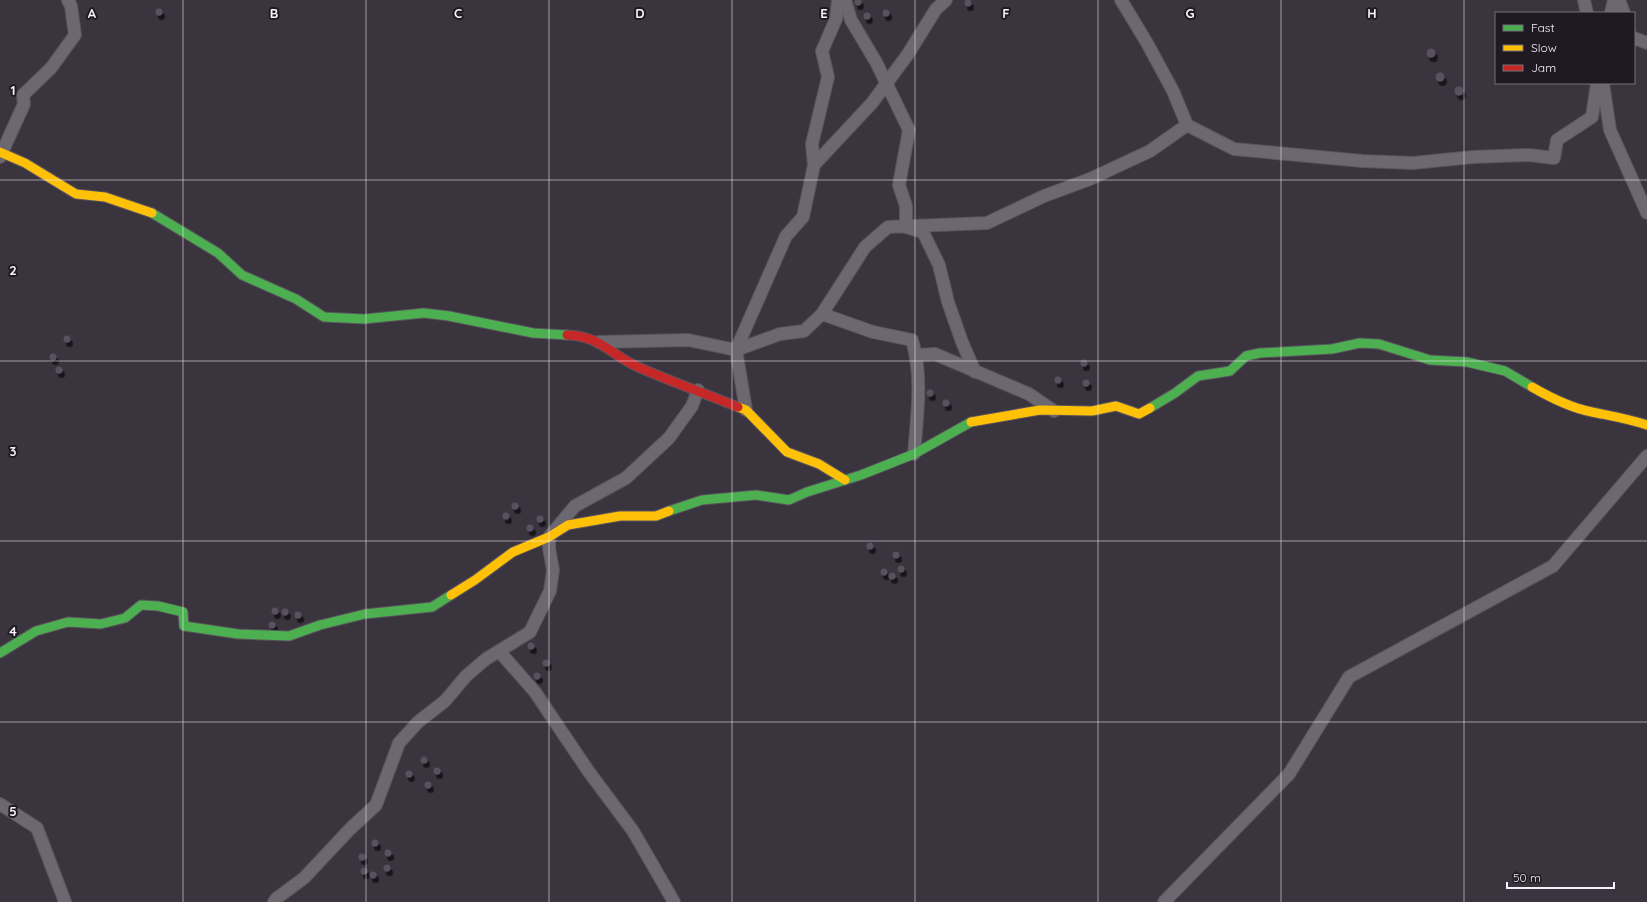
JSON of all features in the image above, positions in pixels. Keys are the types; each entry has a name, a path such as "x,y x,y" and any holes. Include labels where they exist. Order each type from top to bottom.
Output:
{"street":[{"path":"68,0 71,6 75,35 51,68 23,96 24,104 1,154 25,163 76,194 105,197 152,213 218,253 242,275 296,299 324,317 364,319 424,313 449,316 533,333 576,335 599,342 634,365 746,410 787,452 819,464 845,480"},
{"path":"746,410 736,350 786,236 803,217 814,165 812,144 828,77 822,51 836,19 838,0"},
{"path":"844,0 851,20 876,62 909,130 899,185 906,206 906,227"},
{"path":"814,165 872,103 908,54 936,9 946,0"},
{"path":"1121,0 1147,43 1173,91 1187,125 1234,149 1362,161 1413,163 1473,157 1529,155 1554,158 1557,140 1592,117 1597,84"},
{"path":"1584,0 1587,12"},
{"path":"1611,12 1614,0"},
{"path":"1619,0 1624,12"},
{"path":"1635,38 1647,43"},
{"path":"1603,84 1610,130 1647,213"},
{"path":"599,342 688,340 736,350 780,334 804,331 822,314 865,247 888,227 987,223 1044,196 1090,179 1150,151 1187,125"},
{"path":"906,227 923,232 939,265 948,302 962,342 975,372"},
{"path":"822,314 873,332 912,340 917,355 919,385 914,454"},
{"path":"0,653 36,631 68,622 101,624 125,618 141,605 158,606 183,612 184,626 238,634 289,636 320,625 365,614 432,607 475,580 513,552 549,537 568,525 620,516 656,516 702,500 756,495 789,500 807,492 861,475 914,454 970,422 1040,410 1092,411 1116,406 1139,414 1175,393 1198,376 1230,371 1246,356 1260,353 1332,348 1360,343 1379,344 1430,360 1467,362 1505,371 1551,398 1591,412 1630,419 1647,425"},
{"path":"917,355 935,354 1029,394 1054,411"},
{"path":"274,902 277,898 304,878 350,829 376,805 399,743 418,722 445,701 466,676 486,659 530,632 550,591 553,570 548,548 549,537 575,506 626,478 669,438 692,406 698,390"},
{"path":"1164,902 1289,774 1350,677 1553,566 1647,456"},
{"path":"498,651 535,692 589,772 633,831 674,902"},
{"path":"0,804 37,828 65,902"}],"building":[{"path":"858,-1 861,2 858,5 855,2"},
{"path":"968,-1 971,0 971,6 968,7 965,6 964,3 965,0"},
{"path":"159,8 162,9 162,15 159,16 156,15 155,12 156,9"},
{"path":"886,9 889,10 889,16 886,17 883,16 882,13 883,10"},
{"path":"867,12 870,13 870,19 867,20 864,19 863,16 864,13"},
{"path":"1431,48 1436,53 1431,58 1426,53"},
{"path":"1440,72 1445,77 1440,82 1435,77"},
{"path":"1459,86 1464,91 1459,96 1454,91"},
{"path":"67,335 70,336 70,342 67,343 64,342 63,339 64,336"},
{"path":"53,353 56,354 56,360 53,361 50,360 49,357 50,354"},
{"path":"1084,359 1087,360 1087,366 1084,367 1081,366 1080,363 1081,360"},
{"path":"59,366 62,367 62,373 59,374 56,373 55,370 56,367"},
{"path":"1058,376 1061,377 1061,383 1058,384 1055,383 1054,380 1055,377"},
{"path":"1086,379 1089,380 1089,386 1086,387 1083,386 1082,383 1083,380"},
{"path":"930,389 933,390 933,396 930,397 927,396 926,393 927,390"},
{"path":"946,399 949,400 949,406 946,407 943,406 942,403 943,400"},
{"path":"515,502 518,503 518,509 515,510 512,509 511,506 512,503"},
{"path":"506,512 509,513 509,519 506,520 503,519 502,516 503,513"},
{"path":"540,515 543,516 543,522 540,523 537,522 536,519 537,516"},
{"path":"530,524 533,525 533,531 530,532 527,531 526,528 527,525"},
{"path":"870,542 873,543 873,549 870,550 867,549 866,546 867,543"},
{"path":"896,551 899,552 899,558 896,559 893,558 892,555 893,552"},
{"path":"901,565 904,566 904,572 901,573 898,572 897,569 898,566"},
{"path":"884,568 887,569 887,575 884,576 881,575 880,572 881,569"},
{"path":"892,572 895,573 895,579 892,580 889,579 888,576 889,573"},
{"path":"275,607 278,608 278,614 275,615 272,614 271,611 272,608"},
{"path":"285,608 288,609 288,615 285,616 282,615 281,612 282,609"},
{"path":"298,611 301,612 301,618 298,619 295,618 294,615 295,612"},
{"path":"272,621 275,622 275,628 272,629 269,628 268,625 269,622"},
{"path":"531,642 534,643 534,649 531,650 528,649 527,646 528,643"},
{"path":"546,659 549,660 549,666 546,667 543,666 542,663 543,660"},
{"path":"537,672 540,673 540,679 537,680 534,679 533,676 534,673"},
{"path":"424,756 427,757 427,763 424,764 421,763 420,760 421,757"},
{"path":"437,767 440,768 440,774 437,775 434,774 433,771 434,768"},
{"path":"409,770 412,771 412,777 409,778 406,777 405,774 406,771"},
{"path":"428,781 431,782 431,788 428,789 425,788 424,785 425,782"},
{"path":"375,839 378,840 378,846 375,847 372,846 371,843 372,840"},
{"path":"388,849 391,850 391,856 388,857 385,856 384,853 385,850"},
{"path":"362,853 365,854 365,860 362,861 359,860 358,857 359,854"},
{"path":"387,864 390,865 390,871 387,872 384,871 383,868 384,865"},
{"path":"364,867 367,868 367,874 364,875 361,874 360,871 361,868"},
{"path":"373,871 376,872 376,878 373,879 370,878 369,875 370,872"}],"traffic: fast":[{"path":"152,213 218,253 242,275 296,299 324,317 364,319 424,313 449,316 533,333 567,335"},
{"path":"1150,408 1175,393 1198,376 1230,371 1246,356 1260,353 1332,349 1360,343 1379,344 1430,360 1467,362 1505,371 1532,387"},
{"path":"669,511 702,500 756,495 789,500 807,492 861,475 914,454 971,422"},
{"path":"0,653 36,631 68,622 101,624 125,618 141,605 158,606 183,612 184,626 238,634 289,636 320,625 365,614 432,607 451,595"}],"traffic: slow":[{"path":"0,152 25,163 76,194 105,197 152,213"},
{"path":"1532,387 1554,399 1576,408 1647,425"},
{"path":"971,422 1040,410 1092,411 1116,406 1139,414 1150,408"},
{"path":"738,407 746,410 787,452 819,464 845,480"},
{"path":"451,595 475,580 513,552 549,537 568,525 620,516 656,516 669,511"}],"traffic: jam":[{"path":"567,335 578,336 596,342 636,366 738,407"}]}
